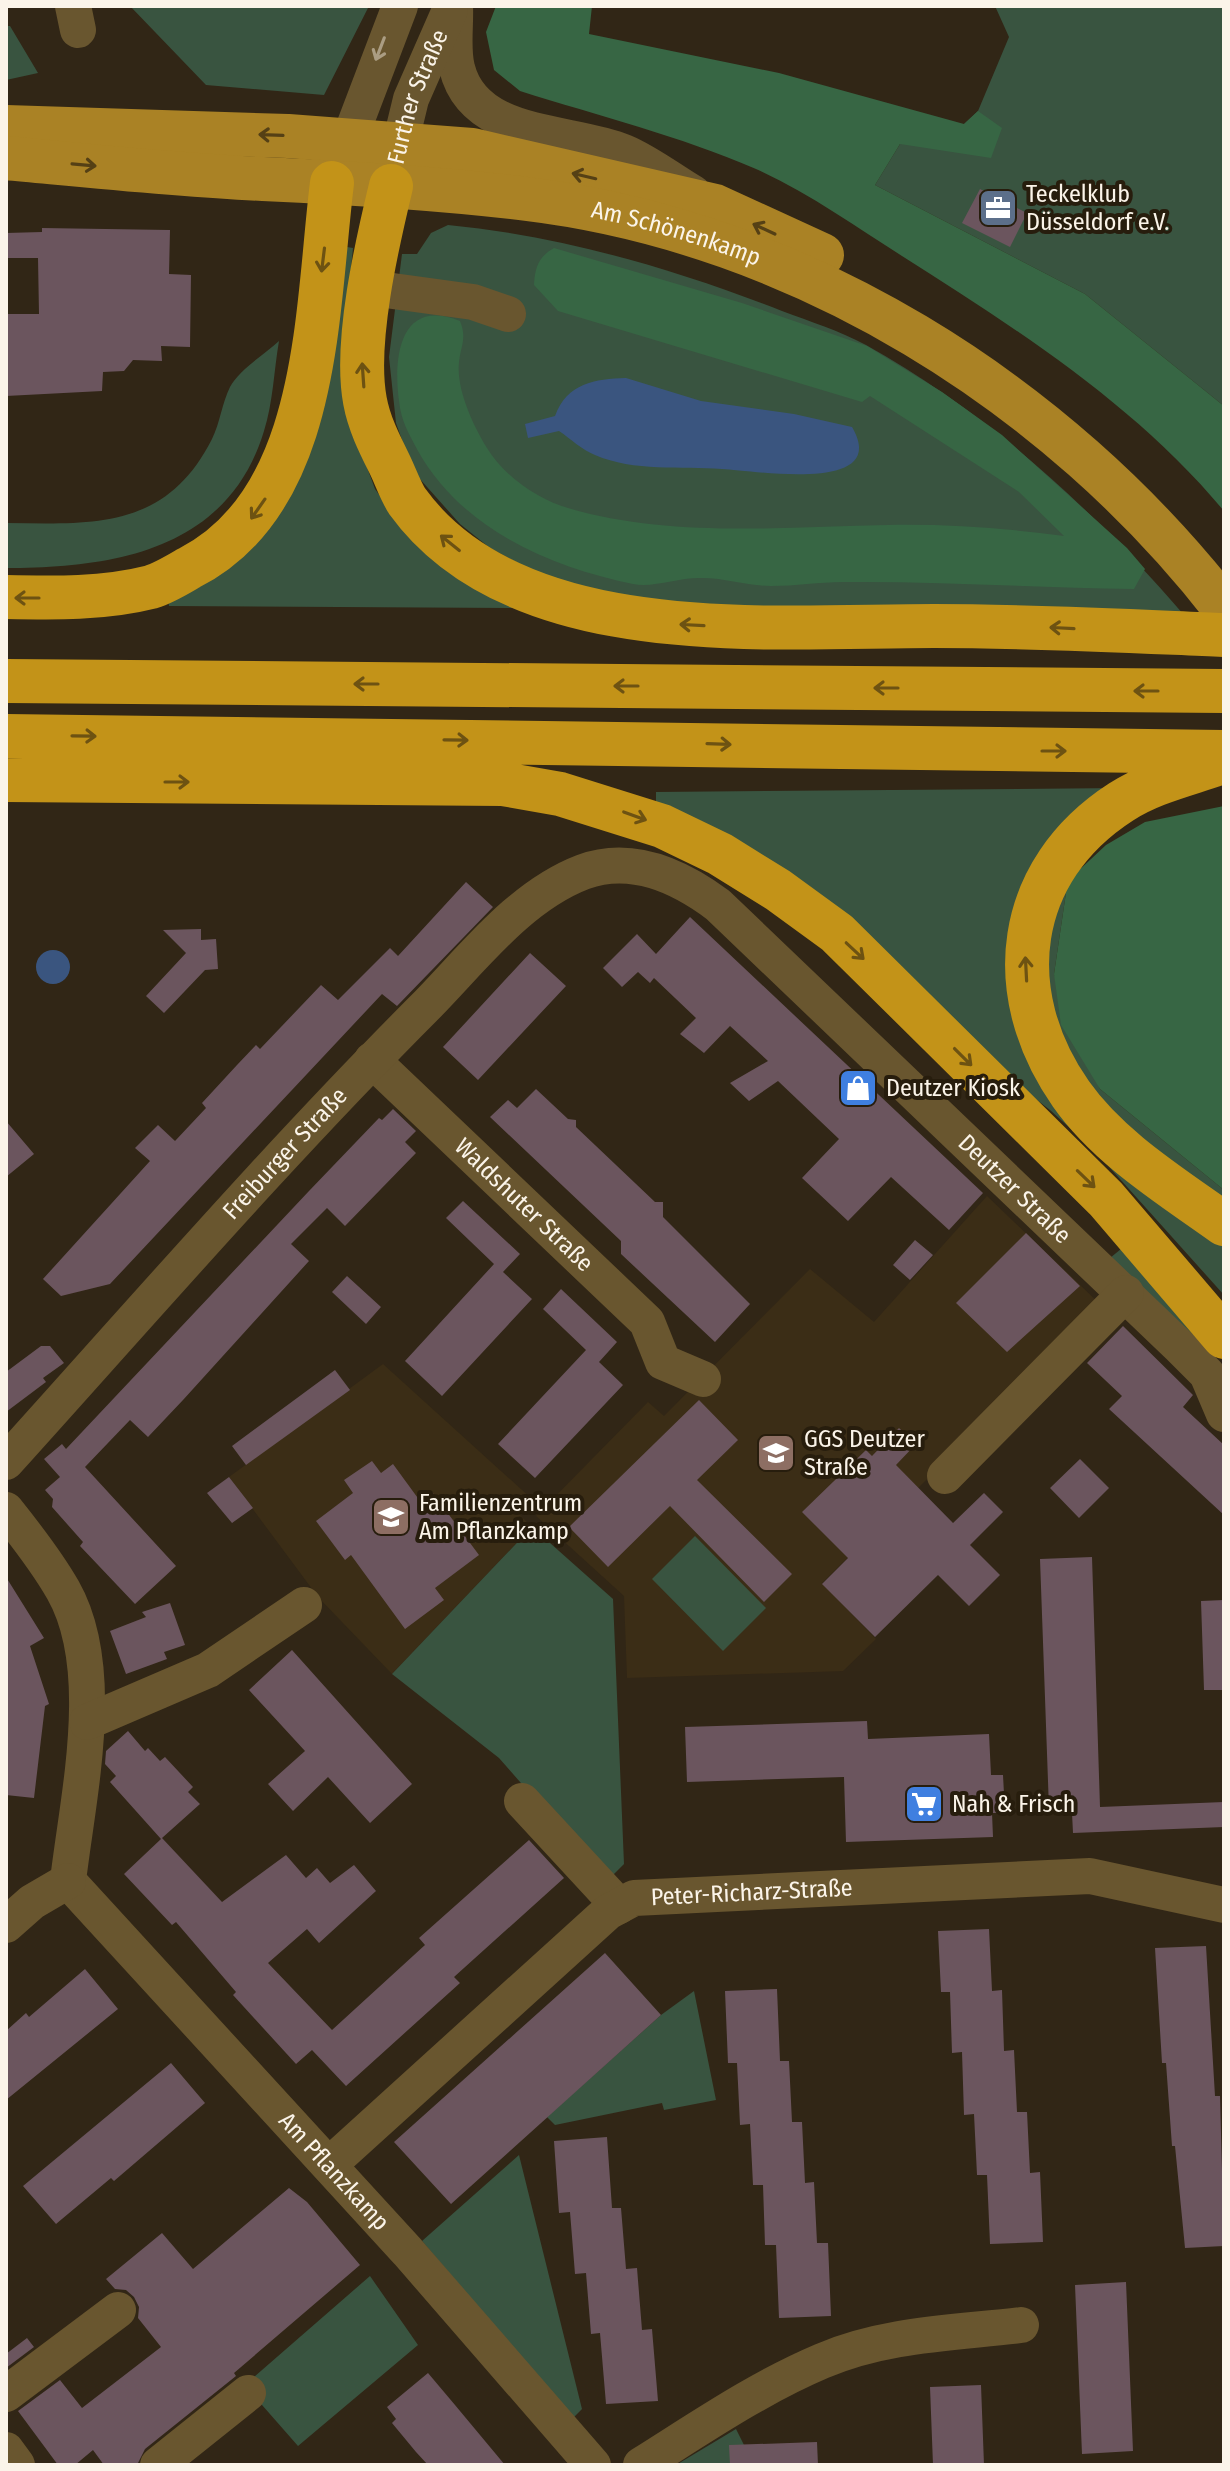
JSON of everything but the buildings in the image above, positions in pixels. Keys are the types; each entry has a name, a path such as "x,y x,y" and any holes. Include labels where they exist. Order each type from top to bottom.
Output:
{"highway":[{"path":"376,153 371,288 362,360 365,401 377,438 406,499 428,525 475,563 522,590 653,622 718,626 1026,626 1224,635"},
{"path":"6,597 102,596 154,586 205,560 248,524 276,483 302,413 332,183"},
{"path":"6,681 1224,691"},
{"path":"6,736 1224,752"},
{"path":"503,784 641,742"},
{"path":"1223,1223 1118,1144 1071,1095 1043,1045 1028,993 1025,946 1040,891 1068,850 1099,818 1154,784 1224,762"},
{"path":"6,780 503,784 572,797 662,826 720,854 778,890 837,933 1106,1199 1218,1364"}],"main road":[{"name":"Am Schönenkamp","path":"6,127 376,153 472,150 715,206 835,262 913,304 1006,362 1136,468 1216,583"},
{"name":"Am Schönenkamp","path":"6,158 332,183 376,153"},
{"name":"Am Schönenkamp","path":"376,153 529,199 605,213 699,239 800,275 887,318 966,369 1057,435 1216,583"}],"street":[{"name":"Further Straße","path":"376,153 366,94 400,6"},
{"name":"Further Straße","path":"376,153 411,99 454,6"},
{"path":"454,6 457,68 473,97 486,109 513,125 624,152 715,206"},
{"path":"371,288 473,302 508,314"},
{"name":"Deutzer Straße","path":"585,871 635,866 666,873 718,905 1126,1293 1218,1364 1224,1414"},
{"name":"Freiburger Straße","path":"6,1462 372,1060 520,911 560,883 585,871"},
{"name":"Waldshuter Straße","path":"372,1060 647,1322 663,1362 703,1379"},
{"path":"945,1476 1126,1293"},
{"path":"6,1510 64,1592 83,1651 87,1722 68,1881 32,1902 6,1925"},
{"path":"87,1722 208,1670 304,1605"},
{"path":"522,1801 619,1906"},
{"name":"Peter-Richarz-Straße","path":"329,2165 608,1912 634,1898 1090,1876 1224,1905"},
{"name":"Am Pflanzkamp","path":"68,1881 329,2165 593,2465"},
{"path":"6,2394 118,2310"},
{"path":"641,2465 731,2409 824,2360 922,2334 1021,2325"},
{"path":"158,2465 248,2393"},
{"path":"6,2450 17,2465"}],"shaded area":[{"name":"GGS Deutzer Straße","path":"987,1196 1102,1306 822,1583 876,1639 843,1671 627,1678 624,1596 536,1516 648,1402 664,1416 810,1269 874,1322"},
{"name":"Familienzentrum Am Pflanzkamp","path":"383,1364 533,1500 520,1515 532,1527 392,1674 318,1597 229,1477"}],"green space":[{"path":"130,6 369,6 324,95 206,85"},
{"path":"496,6 592,6 589,34 779,73 964,124 978,111 1002,128 991,158 900,144 875,185 1085,294 1224,406 1224,511 1153,437 1073,371 988,312 812,199 756,169 698,146 520,91 494,70 486,32"},
{"path":"995,6 1224,6 1224,406 1085,294 875,185 900,144 964,124 978,111 1009,37"},
{"path":"6,26 10,26 38,73 6,80"},
{"path":"448,225 533,237 618,256 701,281 866,345 954,401 1037,466 1114,538 1184,615 717,607 587,592 533,571 490,548 460,524 419,478 396,423 389,357 402,254 417,254 431,233"},
{"path":"341,246 353,248 343,351 351,424 375,489 396,518 513,598 513,608 169,606 168,599 243,551"},
{"path":"554,248 742,303 867,346 942,392 1002,435 1127,548 1145,569 1134,589 879,582 771,586 708,578 641,585 570,567 510,540 458,502 436,478 418,451 404,421 397,384 400,350 413,324 424,317 440,316 460,321 463,337 460,384 476,429 494,458 533,493 568,508 646,524 686,527 932,525 1064,536 1019,492 870,396 862,402 558,311 534,285 538,264"},
{"path":"279,341 264,431 247,471 224,503 195,527 162,544 126,556 47,567 6,568 6,523 68,523 124,516 150,506 173,491 194,469 212,439 234,381"},
{"path":"1122,788 1071,827 1018,1014 1224,1243 1224,1295 1094,1150 1050,1110 656,805 656,792"},
{"path":"1224,806 1224,1190 1100,1089 1061,1025 1054,974 1067,886 1076,873 1106,845 1145,822"},
{"path":"1067,886 1054,974 1100,1089 1224,1190 1224,1204 1128,1132 1061,1056 1040,945"},
{"path":"1121,1249 1221,1367 1110,1258"},
{"path":"532,1527 613,1599 624,1864 607,1881 499,1758 392,1674"},
{"path":"695,1536 766,1608 723,1651 652,1579"},
{"path":"694,1991 716,2100 664,2110 662,2103 555,2125 547,2117 661,2015"},
{"path":"519,2155 582,2409 573,2418 422,2241"},
{"path":"370,2276 418,2345 298,2446 255,2397 247,2383"},
{"path":"736,2429 754,2465 676,2465"}],"water":[{"path":"626,378 701,401 794,414 852,427 859,448 852,462 836,470 786,474 626,464 590,453 559,431 528,438 525,424 555,416 567,396 583,385"},
{"path":"53,950 65,955 70,967 65,979 53,984 41,979 36,967 41,955"}],"place":[{"name":"Teckelklub Düsseldorf e.V.","path":"998,208"},
{"name":"Deutzer Kiosk","path":"858,1088"},
{"name":"GGS Deutzer Straße","path":"776,1453"},
{"name":"Familienzentrum Am Pflanzkamp","path":"391,1517"},
{"name":"Nah & Frisch","path":"924,1804"}]}
